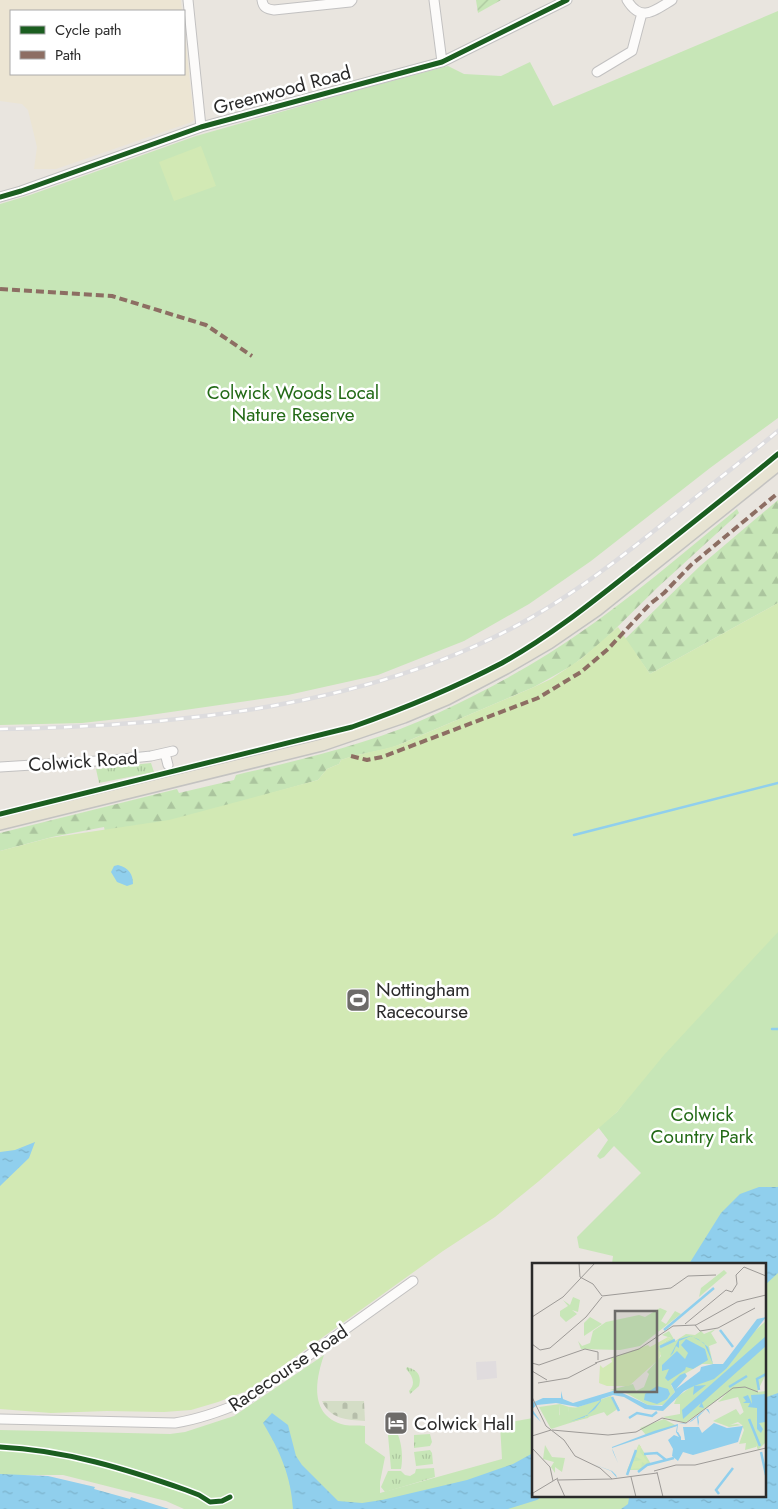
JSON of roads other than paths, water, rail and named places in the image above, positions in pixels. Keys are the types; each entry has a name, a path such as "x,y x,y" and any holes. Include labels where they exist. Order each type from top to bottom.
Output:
{"main road":[{"path":"0,824 322,745 404,717 447,699 549,643 597,610 778,465"}],"street":[{"path":"188,0 201,127"},
{"path":"262,0 263,6 274,10 350,2 352,0"},
{"path":"434,0 442,62"},
{"name":"Greenwood Road","path":"0,197 201,127 442,62 567,0"},
{"path":"627,0 633,10 642,13 652,12 672,0"},
{"path":"597,72 632,51 642,13"},
{"name":"Colwick Road","path":"0,767 113,760 169,752 168,765"},
{"name":"Racecourse Road","path":"0,1419 175,1423 196,1420 219,1413 245,1401 413,1281"}],"water":[{"path":"118,865 130,872 133,884 127,886 117,882 111,872 114,866"},
{"path":"35,1142 29,1158 0,1186 0,1152 15,1150"},
{"path":"759,1187 778,1187 778,1273 766,1284 766,1263 690,1263 721,1213 740,1194"},
{"path":"778,1393 778,1509 621,1509 628,1504 631,1496 766,1496 766,1397"},
{"path":"272,1413 288,1425 296,1456 302,1465 338,1501 362,1503 382,1500 467,1480 513,1464 532,1454 532,1496 543,1496 537,1500 508,1509 293,1509 290,1486 284,1464 263,1423"},
{"path":"0,1474 48,1476 95,1487 94,1489 130,1499 131,1497 169,1509 0,1509"}],"waterway":[{"path":"574,835 778,783"},
{"path":"772,1029 778,1029"}],"railway":[{"path":"0,729 136,723 206,716 275,706 343,691 409,672 473,647 534,616 572,592 627,552 778,431"}],"place":[{"name":"Nottingham Racecourse","path":"358,1000"},
{"name":"Colwick Hall","path":"396,1423"}],"park label":[{"name":"Colwick Woods Local Nature Reserve","path":"293,403"},
{"name":"Colwick Country Park","path":"702,1125"}]}
